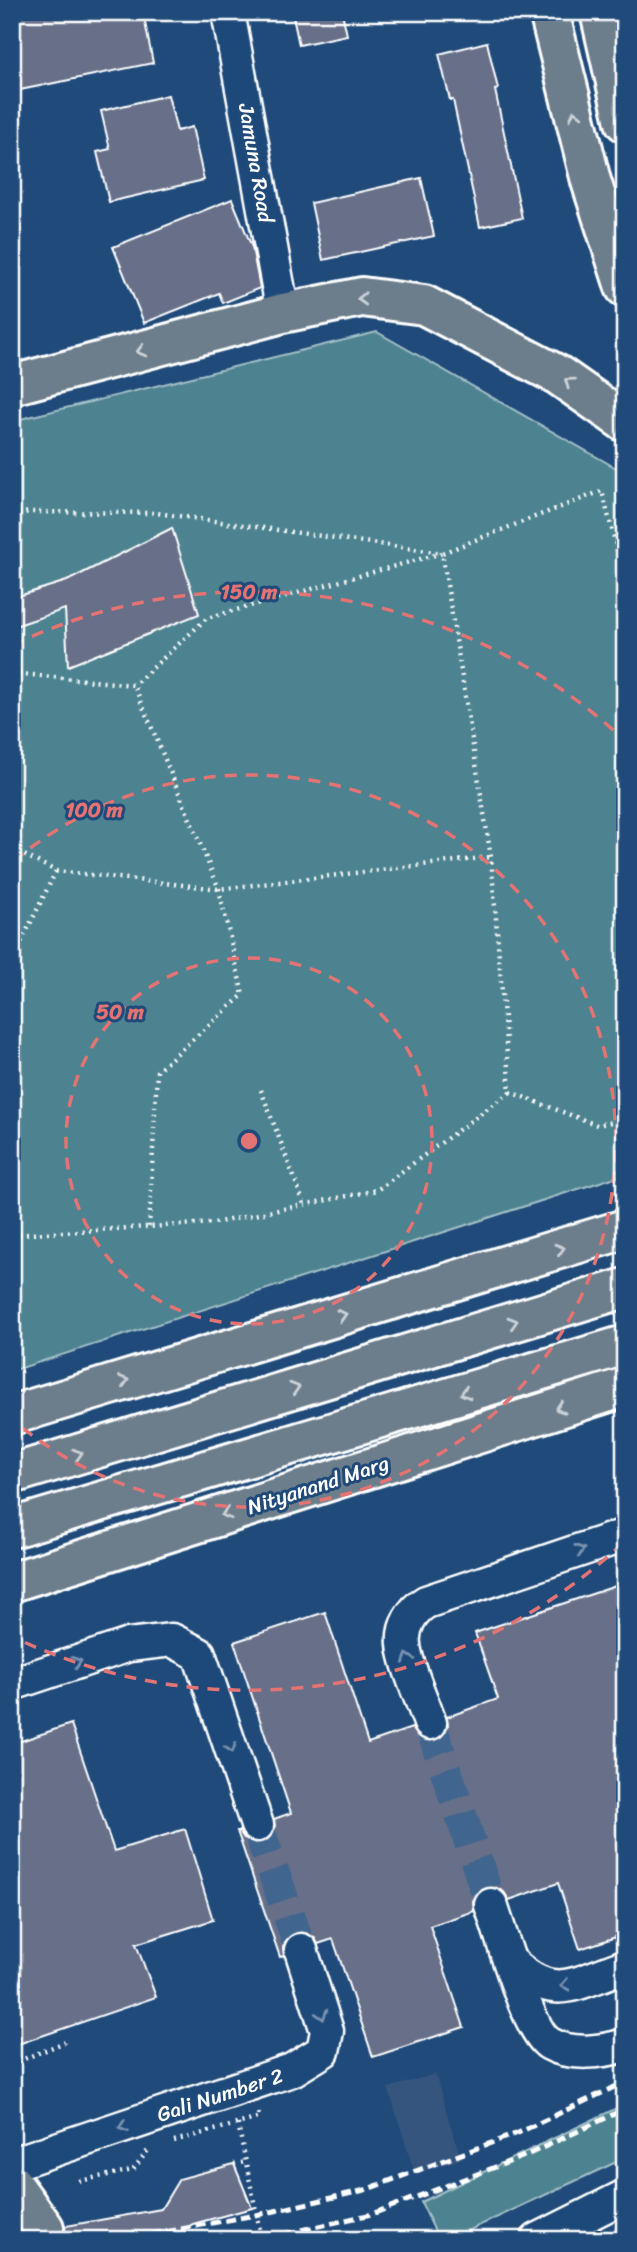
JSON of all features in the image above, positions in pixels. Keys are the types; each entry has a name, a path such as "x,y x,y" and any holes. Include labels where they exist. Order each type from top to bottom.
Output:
{"main road":[{"path":"549,12 591,181 625,287"},
{"path":"600,12 625,122"},
{"path":"12,385 283,313 362,297 424,305 558,375 625,422"},
{"path":"12,1415 625,1229"},
{"path":"12,1474 625,1288"},
{"path":"12,1528 625,1345"},
{"name":"Nityanand Marg","path":"12,1582 625,1387"},
{"path":"12,2184 44,2228"}],"street":[{"name":"Jamuna Road","path":"228,12 283,313"},
{"path":"430,1723 404,1645 404,1631 417,1608 426,1602 625,1535"},
{"path":"12,1684 129,1645 172,1640 199,1654 257,1825"},
{"path":"491,1905 539,2035 550,2044 586,2051 625,2045"},
{"name":"Gali Number 2","path":"12,2164 292,2070 311,2060 323,2051 327,2031 301,1950"},
{"path":"510,1961 524,1975 544,1986 554,1987 567,1986 625,1966"},
{"path":"537,2240 625,2196"}],"path":[{"path":"12,673 134,685 207,618 442,553 601,491 625,580"},
{"path":"12,517 28,512 157,513 442,553"},
{"path":"442,553 491,856 510,1092"},
{"path":"134,685 219,889 243,995 157,1070 149,1227"},
{"path":"13,850 56,871 219,889 491,856"},
{"path":"12,961 56,871"},
{"path":"261,1090 304,1204"},
{"path":"510,1092 597,1125 625,1119"},
{"path":"12,1235 214,1223 377,1190 510,1092"},
{"path":"12,2064 65,2042"},
{"path":"163,2144 260,2118 257,2105"},
{"path":"238,2124 262,2240"},
{"path":"79,2181 133,2170 146,2150 155,2147"},
{"path":"234,2164 246,2162"}],"shaded area":[{"path":"435,2074 461,2159 415,2174 388,2088"}],"green space":[{"path":"377,332 625,473 625,1174 12,1371 12,421"},
{"path":"625,2104 625,2158 448,2240 439,2240 421,2202"}],"building":[{"path":"12,12 143,12 153,63 15,91 12,78"},
{"path":"292,12 342,12 347,35 299,45"},
{"path":"487,42 522,218 480,227 453,100 450,100 439,54"},
{"path":"168,95 177,131 192,127 204,180 109,202 97,152 110,149 101,111"},
{"path":"421,178 434,236 323,260 311,203"},
{"path":"232,199 252,247 260,288 223,303 219,293 144,323 113,247"},
{"path":"172,528 199,614 68,666 65,609 12,627 12,598 67,581"},
{"path":"625,1583 625,1934 580,1949 558,1883 509,1900 504,1892 495,1887 485,1888 478,1892 473,1901 474,1911 430,1926 464,2027 373,2057 333,1939 318,1944 314,1937 306,1932 295,1933 287,1938 283,1947 284,1956 280,1957 237,1831 253,1843 262,1843 271,1837 275,1828 274,1819 291,1813 234,1642 325,1612 368,1743 412,1728 426,1741 436,1740 444,1734 448,1726 447,1717 498,1699 475,1633"},
{"path":"71,1724 114,1851 185,1829 213,1920 136,1944 156,1997 12,2046 12,1744"},
{"path":"234,2164 252,2208 193,2224 166,2240 62,2240 66,2226 161,2209 179,2179"}],"tunnel":[{"path":"430,1723 491,1905"},
{"path":"257,1825 301,1950"}],"railway":[{"path":"122,2240 266,2213 365,2190 518,2133 625,2082"},
{"path":"258,2240 372,2214 527,2155 625,2109"}]}
